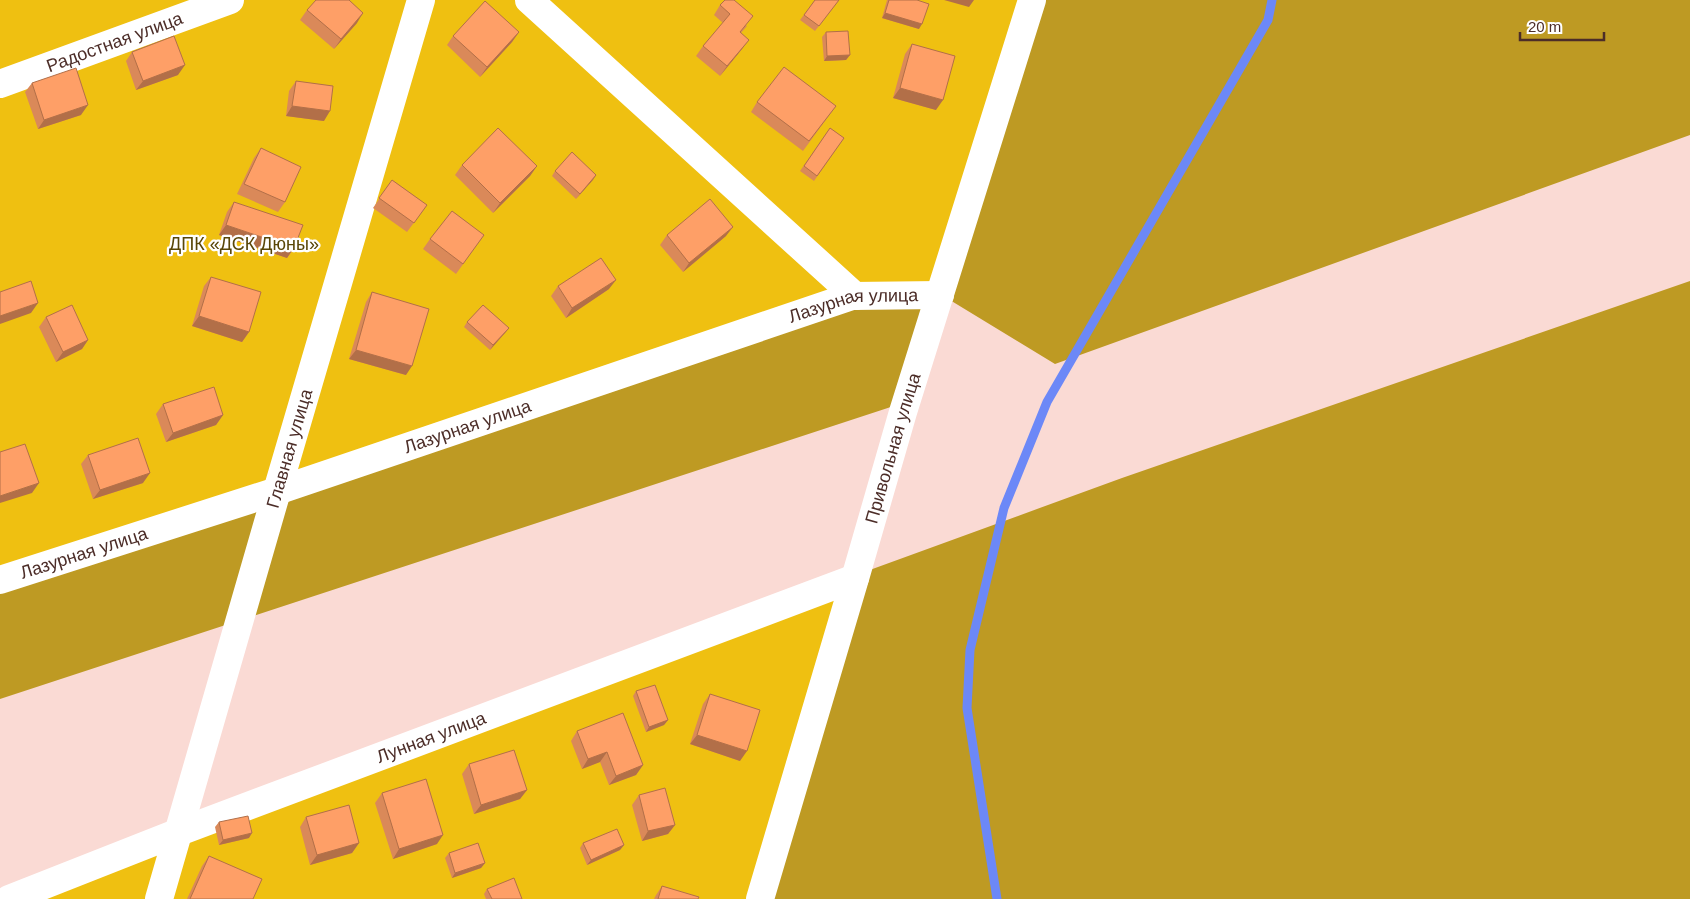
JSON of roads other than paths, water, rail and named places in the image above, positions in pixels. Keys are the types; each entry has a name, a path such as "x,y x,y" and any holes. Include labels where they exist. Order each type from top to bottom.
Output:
{"street":[{"name":"Радостная улица","path":"0,84 230,0"},
{"name":"Главная улица","path":"159,899 276,491 421,0"},
{"path":"529,0 855,296"},
{"name":"Привольная улица","path":"760,899 903,412 1032,0"},
{"name":"Лазурная улица","path":"0,580 276,491 855,296 940,296"},
{"name":"Лунная улица","path":"9,899 179,832 855,578"}],"waterway":[{"path":"997,899 967,708 970,650 1004,508 1047,402 1268,20 1272,0"}],"park label":[{"name":"ДПК «ДСК Дюны»","path":"244,244"}]}
